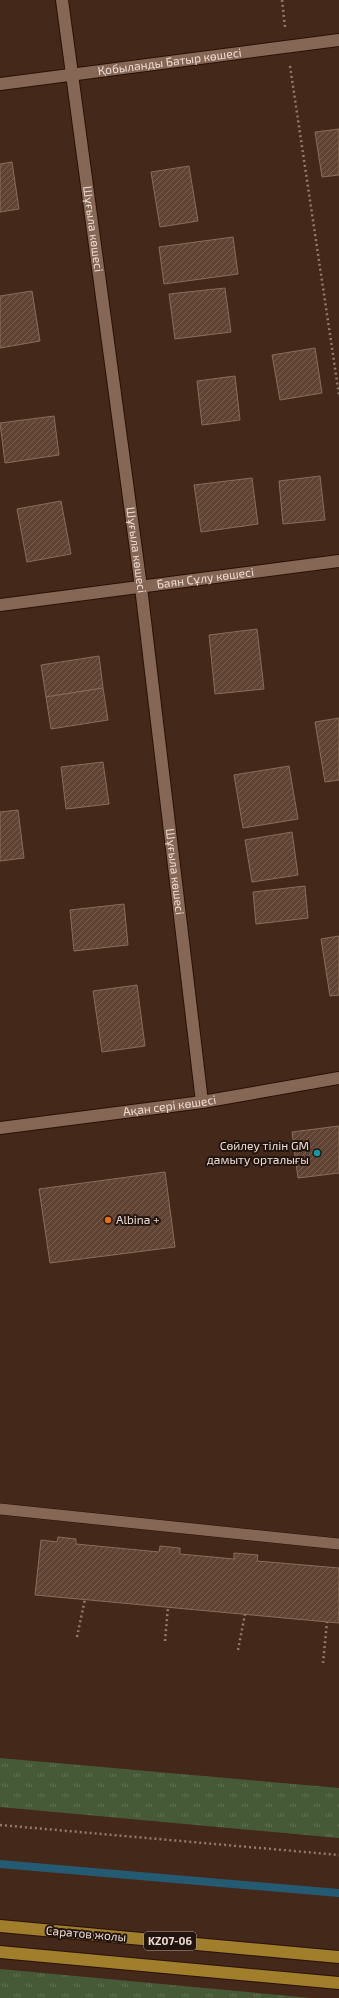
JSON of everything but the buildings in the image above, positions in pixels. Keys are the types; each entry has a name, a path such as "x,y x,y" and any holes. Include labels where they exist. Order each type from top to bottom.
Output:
{"main road":[{"name":"Саратов жолы","path":"0,1926 339,1957"},
{"name":"KZ07-06","path":"0,1952 339,1983"}],"street":[{"name":"Шұғыла көшесі","path":"62,0 141,588 202,1102"},
{"name":"Қобыланды Батыр көшесі","path":"0,84 339,40"},
{"name":"Баян Сұлу көшесі","path":"0,605 141,588 339,561"},
{"name":"Ақан сері көшесі","path":"0,1128 202,1102 339,1078"}],"lane":[{"path":"0,1509 339,1544"}],"path":[{"path":"282,0 287,46 339,395"},
{"path":"77,1637 85,1599"},
{"path":"164,1641 168,1607"},
{"path":"238,1650 244,1614"},
{"path":"323,1663 327,1622"},
{"path":"0,1825 339,1855"}],"green space":[{"path":"0,1758 339,1788 339,1838 0,1807"},
{"path":"0,1969 311,1998 0,1998"}],"waterway":[{"path":"0,1864 339,1893"}],"place":[{"name":"Сөйлеу тілін GM дамыту орталығы","path":"317,1153"},
{"name":"Albina +","path":"108,1220"}]}
